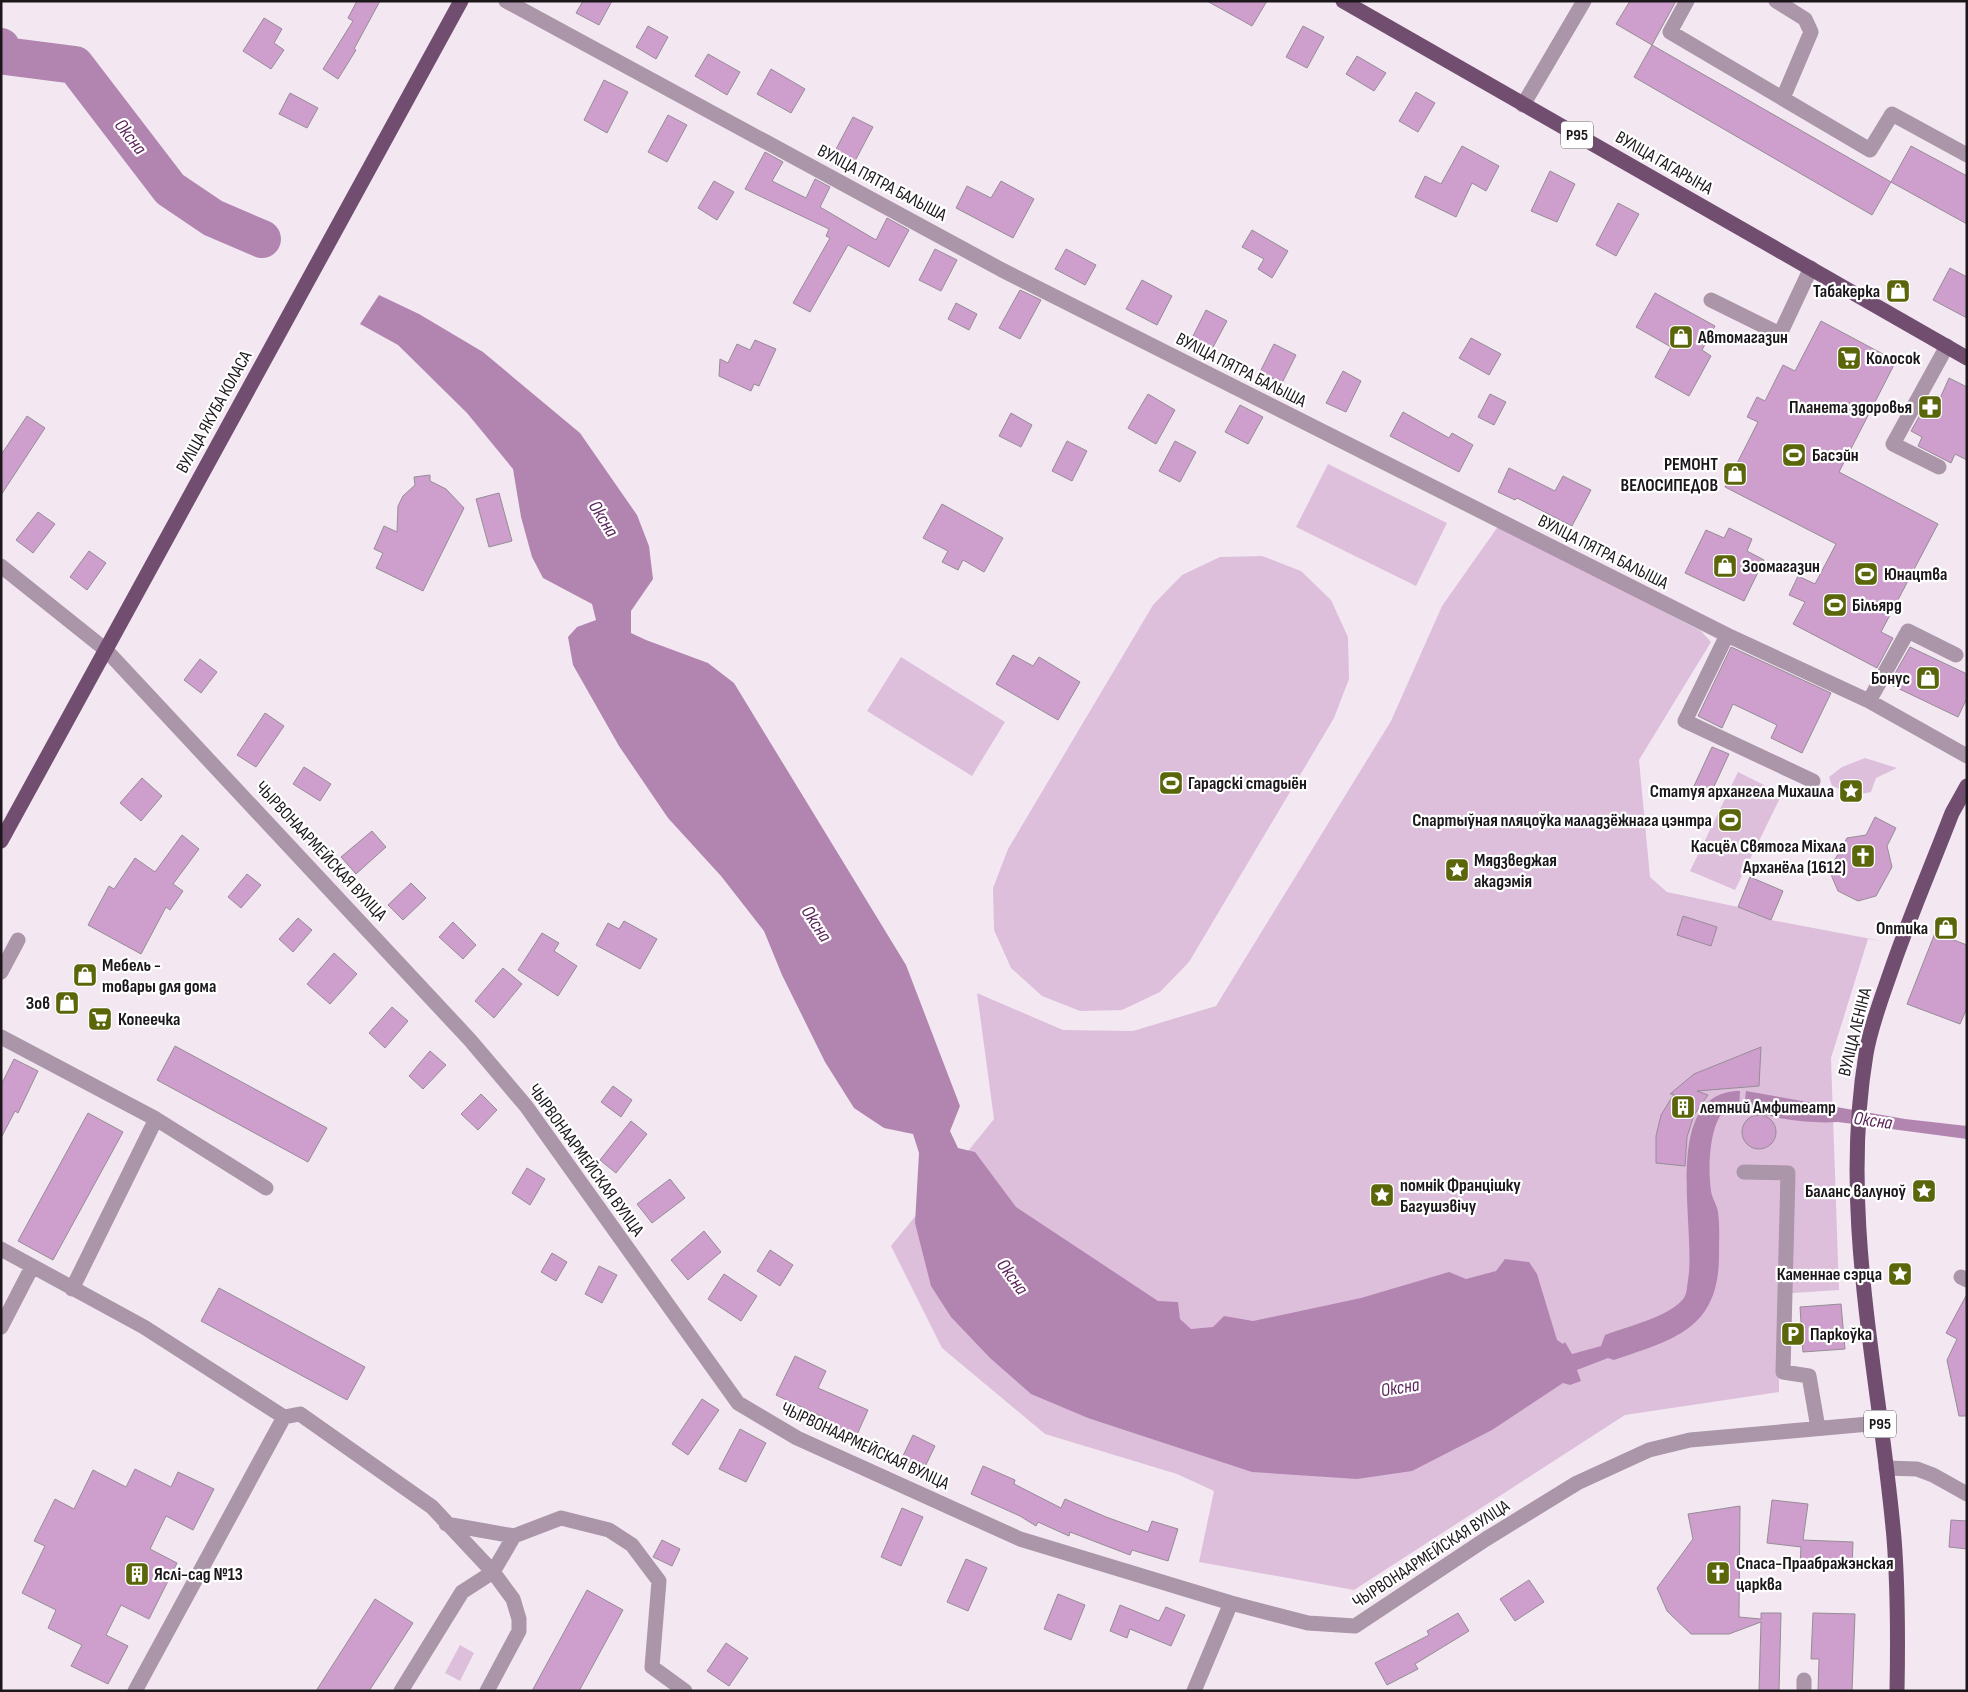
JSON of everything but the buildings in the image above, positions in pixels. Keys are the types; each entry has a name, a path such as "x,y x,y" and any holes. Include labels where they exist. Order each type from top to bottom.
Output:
{"main road":[{"name":"ВУЛІЦА ЯКУБА КОЛАСА","path":"1,841 461,1"},
{"name":"ВУЛІЦА ГАГАРЫНА","path":"1343,1 1967,358"},
{"name":"ВУЛІЦА ЛЕНІНА","path":"1897,1691 1898,1619 1894,1538 1862,1254 1857,1157 1861,1090 1866,1052 1877,1010 1952,813 1967,786"}],"street":[{"name":"ВУЛІЦА ПЯТРА БАЛЫША","path":"506,1 1002,270 1727,635 1869,701 1967,756"},
{"path":"1523,105 1584,1"},
{"path":"1687,1 1670,32 1870,150 1892,114 1967,155"},
{"path":"1776,1 1804,20 1811,32 1783,98"},
{"path":"1712,300 1780,334 1811,268"},
{"path":"1939,467 1893,444 1947,346"},
{"name":"ЧЫРВОНААРМЕЙСКАЯ ВУЛІЦА","path":"1,566 106,650 470,1040 526,1106 738,1403 797,1438 1020,1539 1231,1603 1308,1623 1355,1626 1486,1538 1577,1483 1649,1450 1690,1440 1880,1423"},
{"path":"1869,701 1908,631 1956,655"},
{"path":"1727,635 1685,721 1812,781"},
{"path":"1,972 18,940"},
{"path":"1,1038 156,1119 266,1188"},
{"path":"72,1289 156,1119"},
{"path":"1744,1172 1788,1173 1783,1372 1809,1376 1818,1428"},
{"path":"1,1249 144,1328 284,1417 300,1414 432,1508 493,1572 513,1599 519,1619 519,1631 487,1691"},
{"path":"1,1326 32,1267"},
{"path":"135,1691 284,1417"},
{"path":"1886,1468 1918,1470 1933,1475 1967,1494"},
{"path":"446,1524 514,1536 561,1518 609,1530 632,1545 658,1581 652,1667 686,1691"},
{"path":"401,1691 462,1592 493,1572 514,1536"},
{"path":"1194,1691 1231,1603"}],"shaded area":[{"path":"1328,464 1447,523 1416,586 1296,527"},
{"path":"1499,525 1701,631 1711,642 1639,760 1650,877 1667,892 1738,907 1771,920 1882,941 1868,939 1831,1058 1839,1290 1778,1294 1779,1392 1625,1415 1354,1590 1199,1562 1214,1491 1177,1474 1045,1434 942,1348 891,1246 994,1119 977,993 1063,1030 1133,1031 1216,1006 1391,721 1442,606"},
{"name":"Гарадскі стадыён","path":"1262,556 1301,571 1331,600 1348,637 1349,679 1334,718 1189,962 1160,992 1122,1010 1080,1011 1042,996 1011,968 994,930 993,888 1008,849 1153,605 1182,575 1220,557"},
{"path":"901,657 1005,722 972,776 867,711"},
{"path":"1865,758 1897,768 1876,778 1871,792 1856,795 1832,786 1829,777 1842,767"},
{"path":"1738,772 1782,794 1735,890 1690,871"},
{"path":"460,1645 474,1653 460,1681 445,1673"}],"water":[{"path":"379,295 419,314 483,352 580,433 637,515 649,546 653,579 631,611 631,633 708,663 734,683 906,965 960,1106 950,1131 958,1148 975,1152 1016,1207 1158,1301 1178,1302 1180,1319 1191,1329 1213,1327 1224,1316 1253,1321 1361,1298 1449,1272 1466,1279 1496,1271 1505,1259 1529,1262 1537,1274 1557,1340 1563,1344 1565,1342 1572,1354 1601,1346 1605,1335 1659,1316 1669,1311 1684,1298 1687,1287 1689,1258 1687,1167 1690,1138 1699,1114 1715,1097 1740,1091 1739,1110 1720,1116 1712,1142 1710,1182 1718,1212 1719,1255 1717,1280 1711,1300 1702,1315 1674,1337 1656,1345 1614,1360 1608,1358 1577,1370 1581,1381 1570,1385 1563,1383 1492,1430 1412,1471 1357,1479 1252,1472 1088,1418 1031,1394 990,1358 951,1317 931,1286 915,1223 919,1153 913,1134 884,1128 854,1108 825,1062 782,975 764,931 721,876 668,818 619,746 573,665 568,637 577,627 596,620 592,604 543,578 532,557 521,517 513,469 467,413 398,345 360,324"},
{"path":"1746,1091 1905,1119 1967,1126 1967,1139 1838,1122 1791,1120 1767,1116 1744,1110"}],"waterway":[{"name":"Оксна","path":"1,47 5,56 75,65 170,189 213,218 262,239"}],"place":[{"name":"Табакерка","path":"1898,291"},
{"name":"Автомагазин","path":"1681,337"},
{"name":"Колосок","path":"1849,358"},
{"name":"Планета здоровья","path":"1930,407"},
{"name":"Басэйн","path":"1794,455"},
{"name":"РЕМОНТ ВЕЛОСИПЕДОВ","path":"1735,474"},
{"name":"Зоомагазин","path":"1725,566"},
{"name":"Юнацтва","path":"1866,574"},
{"name":"Більярд","path":"1835,605"},
{"name":"Бонус","path":"1928,678"},
{"name":"Гарадскі стадыён","path":"1171,783"},
{"name":"Статуя архангела Михаила","path":"1851,791"},
{"name":"Спартыўная пляцоўка маладзёжнага цэнтра","path":"1730,820"},
{"name":"Касцёл Святога Міхала Арханёла (1612)","path":"1863,856"},
{"name":"Мядзведжая акадэмія","path":"1457,870"},
{"name":"Оптика","path":"1946,928"},
{"name":"Мебель - товары для дома","path":"85,975"},
{"name":"Зов","path":"67,1003"},
{"name":"Копеечка","path":"100,1019"},
{"name":"летний Амфитеатр","path":"1683,1107"},
{"name":"Баланс валуноў","path":"1924,1191"},
{"name":"помнік Францішку Багушэвічу","path":"1382,1195"},
{"name":"Каменнае сэрца","path":"1900,1274"},
{"name":"Паркоўка","path":"1793,1334"},
{"name":"Спаса-Праабражэнская царква","path":"1718,1573"},
{"name":"Яслі-сад №13","path":"137,1574"}]}
